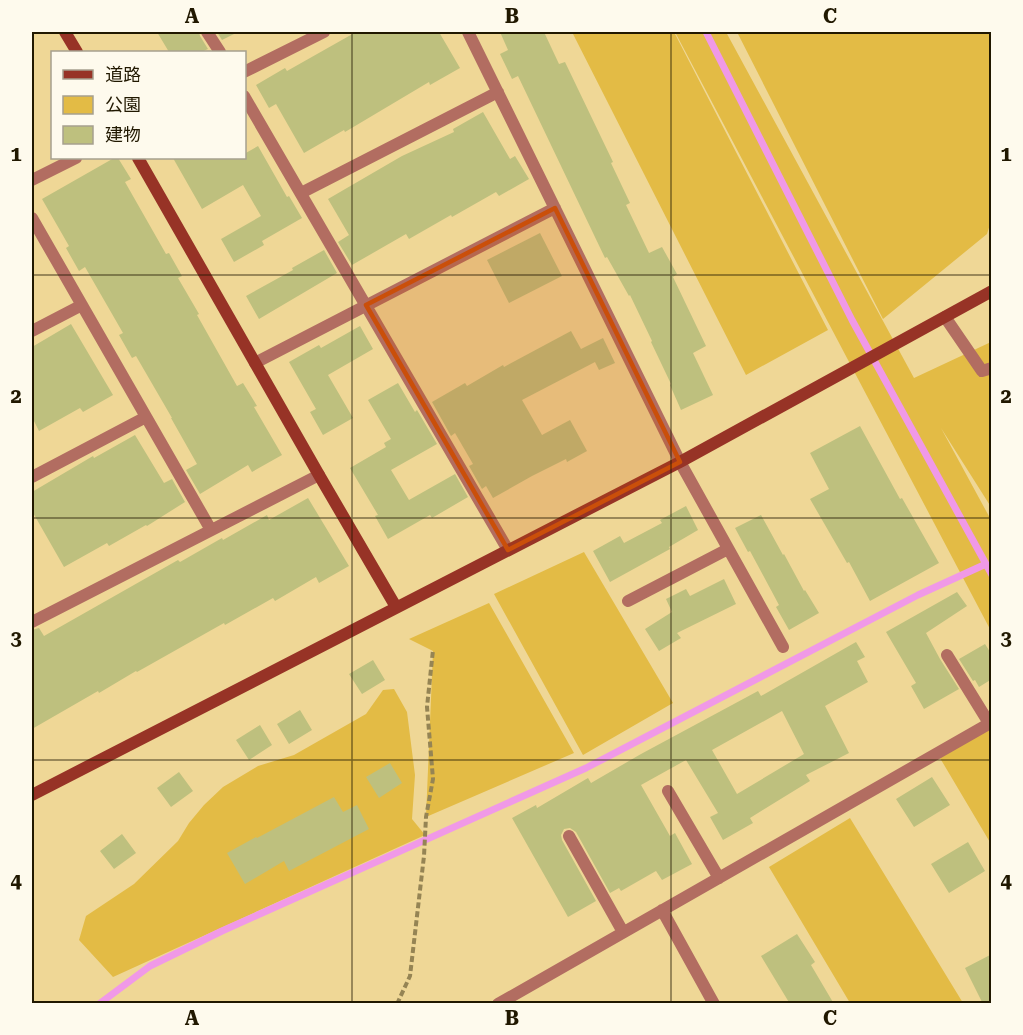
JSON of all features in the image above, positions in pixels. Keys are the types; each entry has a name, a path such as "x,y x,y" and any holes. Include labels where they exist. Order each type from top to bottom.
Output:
{"street":[{"path":"64,32 76,51"},
{"path":"207,32 218,51"},
{"path":"246,71 324,32"},
{"path":"468,32 680,462 783,647"},
{"path":"301,193 498,92"},
{"path":"246,99 508,550"},
{"path":"32,180 74,159"},
{"path":"139,159 396,607"},
{"path":"255,363 555,208"},
{"path":"32,218 211,530"},
{"path":"32,795 680,462 992,291"},
{"path":"32,332 82,306"},
{"path":"945,317 982,371 992,368"},
{"path":"32,477 146,417"},
{"path":"32,621 319,475"},
{"path":"628,601 728,549"},
{"path":"498,1004 990,723 947,655"},
{"path":"668,791 719,878"},
{"path":"569,836 623,932"},
{"path":"662,910 714,1004"}],"path":[{"path":"397,1004 410,976 424,856 426,818 433,778 428,707 432,650"}],"highlighted area":[{"path":"555,208 680,462 508,550 366,305"}],"green space":[{"path":"572,32 674,32 828,330 746,375"},
{"path":"675,32 726,32 914,378 991,342 991,507 941,428 991,520 991,631"},
{"path":"737,32 991,32 992,218 987,234 883,319"},
{"path":"584,552 673,703 583,755 494,594"},
{"path":"489,603 574,753 426,817 433,651 409,639"},
{"path":"394,689 407,712 415,775 412,819 425,835 113,977 79,940 86,916 134,884 178,841 204,805 223,787 258,766 294,755 366,714 383,690"},
{"path":"991,722 991,844 937,753"},
{"path":"850,818 963,1003 850,1003 769,867"}],"building":[{"path":"157,32 199,32 208,49 203,51 168,51"},
{"path":"217,32 238,32 222,40"},
{"path":"356,32 439,32 460,68 430,85 429,82 345,132 344,130 304,153 276,104 269,108 256,85 285,68 287,71"},
{"path":"500,32 544,32 559,64 565,62 613,162 611,163 630,203 626,205 649,253 662,247 677,274 673,277 706,346 693,353 713,395 681,410 630,295 607,257 605,258 518,76 512,79 500,54 508,50"},
{"path":"483,112 510,159 515,156 529,179 499,196 496,192 409,239 406,234 352,265 338,242 349,235 328,199 402,156 454,132 453,129"},
{"path":"258,146 287,197 289,196 302,218 262,241 264,245 234,262 221,239 261,216 243,185 202,209 174,159 246,159 246,153"},
{"path":"112,159 119,159 131,179 125,182 166,254 169,253 182,276 178,278 199,314 197,315 237,386 243,383 257,406 254,407 282,455 252,472 248,465 200,494 186,470 197,464 136,356 132,358 119,335 123,333 85,267 79,271 66,248 69,246 42,199"},
{"path":"540,233 562,276 509,303 487,260"},
{"path":"324,250 337,273 259,319 246,296"},
{"path":"71,324 113,395 83,412 80,408 39,431 32,417 32,347"},
{"path":"360,326 373,349 328,375 353,418 323,435 310,412 316,409 289,362 319,345 321,348"},
{"path":"571,331 581,349 603,338 615,363 599,370 595,362 522,400 542,435 570,420 587,451 532,476 493,498 486,486 482,489 469,466 473,464 455,433 451,436 432,402 465,383 467,386"},
{"path":"398,383 437,444 391,470 409,500 455,474 468,497 432,518 430,515 388,539 375,516 378,515 350,468 386,447 384,443 391,439 368,400"},
{"path":"860,426 900,499 902,498 939,563 870,601 810,499 829,489 810,453"},
{"path":"135,435 164,483 172,479 185,502 147,526 109,546 107,543 64,567 32,511 32,492 93,456 94,458"},
{"path":"308,498 349,566 319,583 316,577 275,601 273,598 225,625 224,623 32,729 32,630 39,628 44,636 178,560 180,562 267,515 269,520"},
{"path":"686,506 698,530 669,547 670,549 610,582 593,551 620,536 624,543 662,523 660,520"},
{"path":"761,515 819,613 789,630 776,607 779,605 735,528"},
{"path":"724,579 736,604 677,633 681,638 659,651 645,629 672,612 666,599 686,589 690,596"},
{"path":"957,592 967,606 926,633 959,689 924,709 911,686 916,683 886,632"},
{"path":"856,642 865,657 857,661 868,682 825,706 849,753 806,775 810,781 750,818 753,823 723,840 710,817 718,813 686,760 641,785 670,836 675,833 692,864 662,880 656,871 621,891 619,888 610,893 576,832 570,828 564,829 561,835 562,840 596,901 568,917 512,818 536,805 537,808 588,778 591,783 758,691 761,696","holes":["782,711 804,754 737,794 712,750"]},
{"path":"985,644 992,655 992,679 979,687 959,659"},
{"path":"373,660 385,680 362,694 349,674"},
{"path":"300,710 312,730 289,744 277,724"},
{"path":"260,725 272,745 249,760 236,740"},
{"path":"390,763 402,783 379,798 366,777"},
{"path":"179,772 193,791 171,807 157,788"},
{"path":"932,777 950,805 914,827 896,799"},
{"path":"334,797 343,812 357,805 369,829 289,871 284,861 245,884 227,853"},
{"path":"122,834 136,853 114,869 100,851"},
{"path":"968,842 985,871 949,893 931,864"},
{"path":"797,934 815,962 811,965 834,1004 790,1004 761,956"},
{"path":"992,954 992,1004 983,1004 965,968"}],"waterway":[{"path":"706,32 852,320 992,575"},
{"path":"99,1004 150,966 222,931 586,768 918,595 986,564"}]}
